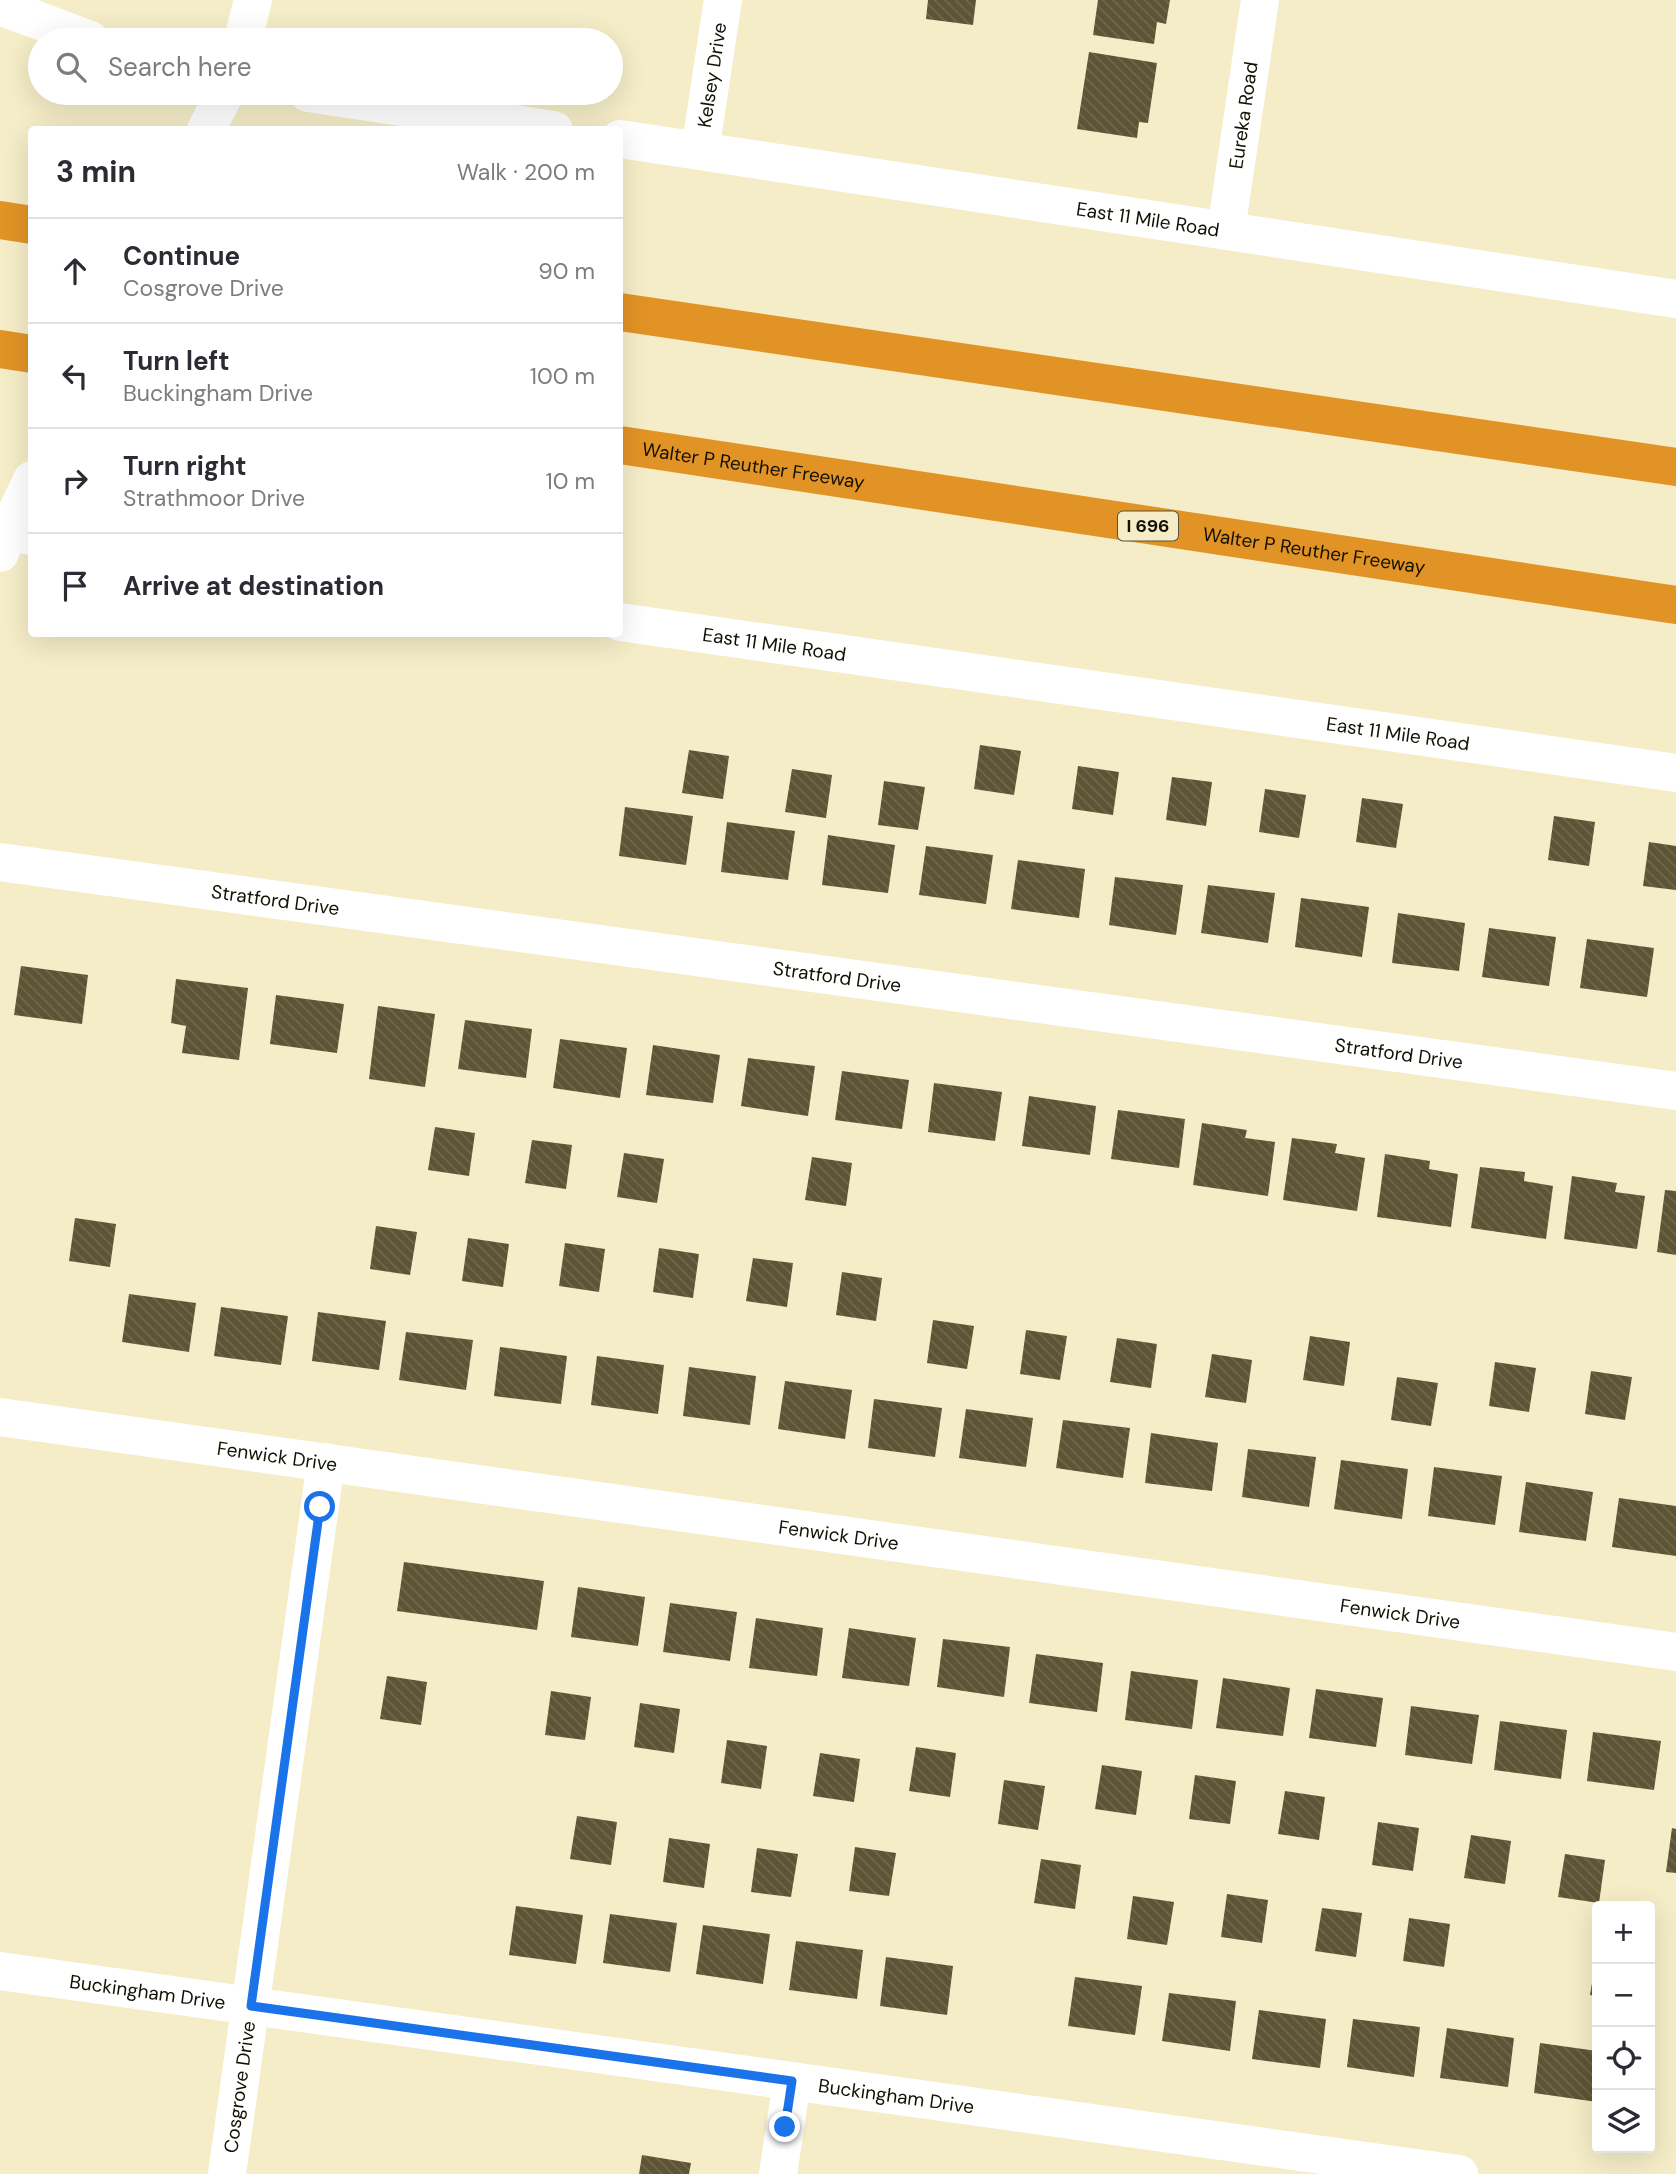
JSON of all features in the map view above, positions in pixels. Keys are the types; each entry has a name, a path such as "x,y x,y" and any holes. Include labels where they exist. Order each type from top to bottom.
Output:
{"highway":[{"path":"0,220 28,224"},
{"path":"623,312 1676,467"},
{"path":"0,349 28,353"},
{"name":"Walter P Reuther Freeway","path":"623,445 1676,605"}],"street":[{"path":"246,28 253,0"},
{"name":"Kelsey Drive","path":"700,151 723,0"},
{"name":"Eureka Road","path":"1226,231 1260,0"},
{"path":"0,6 58,28"},
{"path":"208,126 219,105"},
{"path":"388,105 527,126"},
{"name":"East 11 Mile Road","path":"623,139 1676,299"},
{"path":"10,538 28,491"},
{"name":"East 11 Mile Road","path":"623,622 1676,773"},
{"name":"Stratford Drive","path":"0,862 1676,1091"},
{"name":"Fenwick Drive","path":"0,1417 1676,1652"},
{"name":"Cosgrove Drive","path":"227,2174 326,1462"},
{"name":"Buckingham Drive","path":"0,1971 792,2081 1331,2165 1459,2174"},
{"path":"778,2174 792,2081"}],"building":[{"path":"928,0 976,0 973,25 926,19"},
{"path":"1098,0 1170,0 1166,24 1157,22 1154,44 1093,35"},
{"path":"1089,52 1157,63 1148,123 1139,122 1137,138 1077,129"},
{"path":"980,745 1021,751 1014,795 974,789"},
{"path":"689,750 729,756 723,799 682,793"},
{"path":"1078,766 1119,772 1113,815 1072,809"},
{"path":"792,769 832,775 826,818 785,812"},
{"path":"1172,777 1212,782 1206,826 1166,820"},
{"path":"884,781 925,787 918,830 878,825"},
{"path":"1265,789 1306,795 1299,838 1259,832"},
{"path":"1362,798 1403,804 1396,848 1356,842"},
{"path":"625,807 693,816 686,865 619,856"},
{"path":"1554,816 1595,822 1589,866 1548,860"},
{"path":"727,822 795,831 788,880 721,872"},
{"path":"828,835 895,845 888,893 822,885"},
{"path":"1649,842 1676,846 1676,890 1643,886"},
{"path":"926,846 993,855 986,904 919,895"},
{"path":"1018,860 1085,869 1079,918 1011,909"},
{"path":"1115,877 1183,885 1176,935 1109,925"},
{"path":"1208,885 1275,893 1268,943 1201,933"},
{"path":"1301,898 1369,907 1362,957 1295,947"},
{"path":"1398,913 1465,923 1459,971 1392,963"},
{"path":"1489,928 1556,937 1549,986 1482,977"},
{"path":"1587,939 1654,948 1647,997 1580,988"},
{"path":"21,966 88,975 82,1024 14,1015"},
{"path":"176,979 248,988 239,1060 182,1053 186,1026 171,1023"},
{"path":"276,995 344,1004 337,1053 270,1044"},
{"path":"378,1006 435,1014 425,1087 369,1079"},
{"path":"465,1020 532,1029 526,1078 458,1069"},
{"path":"560,1039 627,1048 620,1098 553,1088"},
{"path":"653,1045 720,1055 713,1103 646,1095"},
{"path":"748,1058 815,1066 808,1116 741,1106"},
{"path":"842,1071 909,1080 902,1129 835,1120"},
{"path":"934,1083 1002,1092 995,1141 928,1132"},
{"path":"1029,1096 1096,1106 1090,1155 1022,1146"},
{"path":"1118,1110 1185,1119 1179,1168 1111,1159"},
{"path":"1202,1123 1247,1130 1245,1138 1275,1142 1268,1196 1193,1185"},
{"path":"435,1127 475,1133 469,1176 428,1170"},
{"path":"1292,1138 1337,1144 1335,1153 1365,1158 1357,1211 1283,1200"},
{"path":"532,1140 572,1145 566,1189 525,1183"},
{"path":"624,1153 664,1159 657,1203 617,1197"},
{"path":"1385,1154 1430,1161 1429,1169 1458,1174 1451,1227 1377,1217"},
{"path":"812,1157 852,1163 846,1206 805,1200"},
{"path":"1480,1167 1525,1172 1524,1181 1553,1186 1546,1239 1471,1228"},
{"path":"1572,1176 1617,1183 1615,1192 1645,1196 1637,1249 1564,1239"},
{"path":"1665,1190 1676,1191 1676,1255 1657,1252"},
{"path":"75,1218 116,1224 110,1267 69,1261"},
{"path":"376,1226 417,1232 410,1275 370,1269"},
{"path":"468,1238 509,1244 503,1287 462,1281"},
{"path":"565,1243 605,1249 599,1292 559,1286"},
{"path":"659,1248 699,1254 693,1298 653,1292"},
{"path":"753,1258 793,1263 787,1307 746,1301"},
{"path":"842,1272 882,1278 876,1321 836,1315"},
{"path":"129,1294 196,1303 189,1352 122,1342"},
{"path":"221,1307 288,1316 281,1365 214,1356"},
{"path":"318,1312 386,1321 379,1370 312,1361"},
{"path":"933,1320 974,1326 967,1369 927,1363"},
{"path":"1026,1330 1067,1336 1060,1380 1020,1374"},
{"path":"406,1332 473,1340 466,1390 399,1380"},
{"path":"1310,1336 1350,1342 1344,1386 1303,1380"},
{"path":"1117,1338 1157,1344 1151,1388 1110,1382"},
{"path":"500,1347 567,1356 561,1404 494,1396"},
{"path":"1212,1354 1252,1360 1246,1403 1205,1397"},
{"path":"597,1356 664,1365 658,1414 591,1405"},
{"path":"1495,1362 1536,1368 1529,1412 1489,1406"},
{"path":"689,1367 756,1376 750,1425 683,1416"},
{"path":"1591,1371 1632,1377 1625,1420 1585,1414"},
{"path":"1397,1377 1438,1383 1431,1426 1391,1420"},
{"path":"785,1381 852,1390 845,1439 778,1429"},
{"path":"874,1399 942,1408 935,1457 868,1448"},
{"path":"966,1409 1033,1418 1026,1467 959,1458"},
{"path":"1063,1420 1130,1428 1123,1478 1056,1468"},
{"path":"1151,1433 1218,1443 1212,1491 1145,1483"},
{"path":"1248,1449 1316,1457 1309,1507 1242,1497"},
{"path":"1341,1460 1408,1469 1402,1519 1334,1509"},
{"path":"1434,1467 1502,1476 1495,1525 1428,1516"},
{"path":"1526,1482 1593,1492 1586,1541 1519,1532"},
{"path":"1619,1498 1676,1506 1676,1556 1612,1547"},
{"path":"404,1562 544,1581 537,1630 397,1611"},
{"path":"578,1587 645,1597 638,1646 571,1637"},
{"path":"670,1603 737,1612 730,1661 663,1652"},
{"path":"756,1618 823,1628 817,1676 749,1668"},
{"path":"849,1628 916,1638 909,1686 842,1678"},
{"path":"943,1639 1010,1647 1004,1697 937,1687"},
{"path":"1036,1654 1103,1663 1097,1712 1029,1703"},
{"path":"1131,1671 1198,1680 1192,1729 1125,1720"},
{"path":"387,1676 427,1682 421,1725 380,1719"},
{"path":"1223,1678 1290,1688 1283,1736 1216,1728"},
{"path":"1316,1689 1383,1698 1376,1747 1309,1738"},
{"path":"551,1691 591,1697 585,1740 545,1735"},
{"path":"640,1703 680,1709 674,1753 634,1747"},
{"path":"1411,1706 1479,1715 1472,1764 1405,1755"},
{"path":"1500,1721 1567,1730 1561,1779 1494,1770"},
{"path":"1593,1732 1661,1741 1654,1790 1587,1781"},
{"path":"727,1740 767,1746 761,1789 721,1783"},
{"path":"916,1747 956,1753 950,1797 909,1791"},
{"path":"820,1753 860,1759 854,1802 813,1796"},
{"path":"1102,1765 1142,1771 1136,1815 1095,1809"},
{"path":"1195,1775 1236,1781 1230,1824 1189,1819"},
{"path":"1004,1780 1045,1786 1038,1830 998,1824"},
{"path":"1285,1791 1325,1797 1319,1840 1278,1834"},
{"path":"577,1816 617,1822 611,1865 570,1859"},
{"path":"1378,1822 1419,1828 1413,1871 1372,1865"},
{"path":"1672,1828 1676,1829 1676,1873 1666,1872"},
{"path":"1471,1835 1511,1841 1505,1884 1464,1878"},
{"path":"669,1838 710,1844 704,1888 663,1882"},
{"path":"855,1847 896,1853 889,1896 849,1891"},
{"path":"757,1848 798,1854 791,1897 751,1892"},
{"path":"1565,1854 1605,1860 1599,1901 1558,1897"},
{"path":"1041,1859 1081,1865 1075,1909 1034,1903"},
{"path":"1227,1894 1268,1900 1262,1943 1221,1937"},
{"path":"1133,1896 1174,1902 1167,1945 1127,1939"},
{"path":"516,1906 583,1915 576,1964 509,1955"},
{"path":"1322,1908 1362,1913 1356,1957 1315,1951"},
{"path":"610,1914 677,1923 670,1972 603,1963"},
{"path":"1409,1918 1450,1924 1444,1967 1403,1961"},
{"path":"703,1925 770,1934 763,1984 696,1974"},
{"path":"796,1941 863,1950 857,1999 789,1990"},
{"path":"886,1957 953,1966 947,2015 880,2006"},
{"path":"1075,1977 1142,1986 1135,2035 1068,2026"},
{"path":"1169,1993 1236,2001 1230,2051 1162,2041"},
{"path":"1259,2010 1326,2019 1320,2068 1252,2059"},
{"path":"1353,2019 1420,2027 1414,2077 1347,2067"},
{"path":"1447,2028 1514,2038 1508,2087 1440,2078"},
{"path":"1540,2043 1592,2050 1592,2101 1534,2093"},
{"path":"642,2155 691,2163 689,2174 639,2174"}],"route":[{"path":"320,1507 251,2006 792,2081 785,2127"}]}
